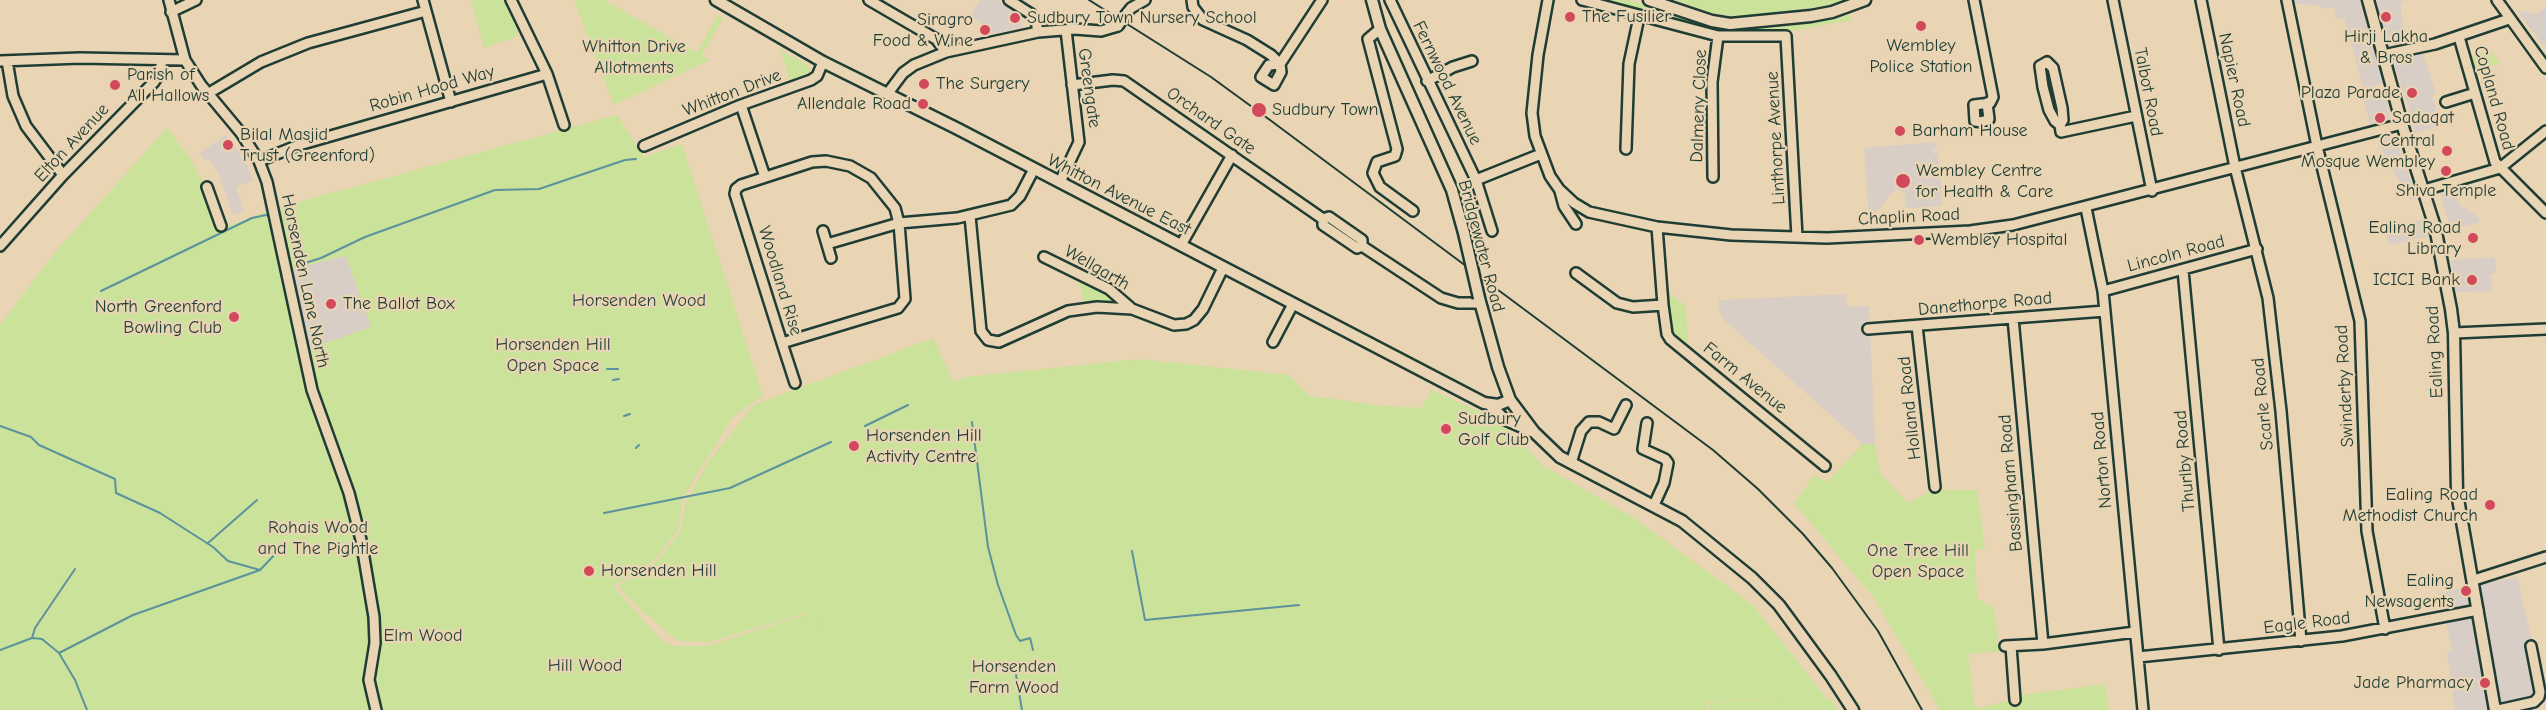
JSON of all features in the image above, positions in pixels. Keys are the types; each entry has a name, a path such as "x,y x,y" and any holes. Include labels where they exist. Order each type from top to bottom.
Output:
{"main road":[{"name":"Whitton Avenue East","path":"716,0 823,62 888,93 1490,405"},
{"name":"Bridgewater Road","path":"1372,0 1380,29 1452,190 1479,301 1510,400 1534,432 1560,457 1654,504 1705,538 1752,578 1779,605 1853,710"},
{"path":"1649,0 1712,21 1730,24 1811,16 1865,0"},
{"name":"Ealing Road","path":"2368,0 2402,124 2437,234 2454,333 2456,477 2474,580 2484,656 2497,710"},
{"path":"1490,405 1498,405 1510,400"},
{"name":"Bridgewater Road","path":"1490,405 1504,418 1534,432"}],"street":[{"name":"Horsenden Lane North","path":"169,0 185,60 208,93 241,133 259,161 267,182 312,390 349,493 361,540 374,617 375,643 369,680 376,710"},
{"path":"171,12 196,0"},
{"path":"423,0 451,102"},
{"path":"511,0 547,74 564,125"},
{"path":"869,0 936,39 946,52"},
{"path":"1009,0 1031,14 1036,21 1038,32"},
{"path":"888,93 903,73 914,65 946,52 1038,32 1101,31 1118,26 1131,8 1145,0"},
{"path":"1192,0 1193,7 1203,20 1247,40 1271,54 1280,64 1322,0"},
{"name":"Fernwood Avenue","path":"1390,0 1476,180 1492,231"},
{"name":"Chaplin Road","path":"1548,0 1538,55 1532,113 1535,136 1550,177 1574,203 1589,212 1657,227 1731,235 1797,237 1970,231 2013,225 2086,208 2235,166 2402,124"},
{"path":"1582,0 1639,17 1718,36"},
{"path":"1974,0 1993,97 1988,103"},
{"name":"Talbot Road","path":"2113,0 2152,191"},
{"name":"Napier Road","path":"2201,0 2235,166"},
{"name":"Swinderby Road","path":"2287,0 2317,146 2360,321 2367,531 2385,628"},
{"path":"2497,0 2546,68"},
{"path":"208,93 261,62 308,43 426,11"},
{"path":"1626,149 1629,64 1639,17"},
{"path":"2383,55 2459,37 2509,19"},
{"path":"1380,29 1368,39 1397,149 1395,156 1377,162 1373,173 1380,187 1413,211"},
{"name":"Greengate","path":"1060,182 1079,142 1066,30"},
{"name":"Linthorpe Avenue","path":"1718,36 1786,36 1797,237"},
{"name":"Dalmeny Close","path":"1713,177 1712,82 1718,36"},
{"name":"Copland Road","path":"2459,37 2494,162 2500,168"},
{"path":"63,175 26,126 13,96 3,61 98,58 185,60"},
{"name":"Elton Avenue","path":"0,246 63,175 154,82 159,74 162,61"},
{"path":"1427,81 1453,67 1472,61"},
{"name":"Whitton Drive","path":"644,146 741,105 811,80 817,76 823,62"},
{"path":"2048,62 2053,68 2062,108 2064,120 2061,128 2049,110 2043,87 2040,66 2048,62"},
{"name":"Robin Hood Way","path":"259,161 299,146 547,74"},
{"name":"Orchard Gate","path":"1072,85 1113,80 1124,81 1323,219 1323,225 1357,248 1362,246 1442,298 1458,303 1479,301"},
{"path":"2446,102 2475,93"},
{"path":"741,105 765,177 812,162 826,161 850,166 871,178 879,186 895,208 899,223 905,295 902,304 898,308 782,343"},
{"path":"2061,128 2136,116"},
{"path":"2424,190 2500,168 2546,131"},
{"path":"1476,180 1541,154"},
{"path":"1181,245 1232,155"},
{"name":"Scarle Road","path":"2235,166 2268,298 2280,399 2301,641"},
{"path":"2500,168 2546,213"},
{"path":"827,244 899,223 970,216 1011,205 1017,201 1034,169"},
{"name":"Woodland Rise","path":"765,177 741,185 736,189 735,194 795,383"},
{"path":"207,187 221,226"},
{"name":"Chaplin Road","path":"1559,189 1564,206 1576,224"},
{"name":"Norton Road","path":"2086,208 2103,291 2143,710"},
{"path":"970,216 981,331 988,340 999,342 1013,338 1068,310 1098,307 1132,309 1174,326 1186,324 1194,320 1203,309 1223,268"},
{"name":"Farm Avenue","path":"1657,227 1663,305 1667,334 1670,339 1825,466"},
{"path":"823,231 831,258"},
{"name":"Lincoln Road","path":"2103,291 2257,249"},
{"name":"Wellgarth","path":"1044,257 1109,289 1132,309"},
{"name":"Thurlby Road","path":"2183,270 2219,650"},
{"path":"1576,273 1617,303 1633,307 1663,305"},
{"path":"1274,342 1293,303"},
{"name":"Danethorpe Road","path":"1868,330 2105,311"},
{"name":"Bassingham Road","path":"2013,318 2043,644"},
{"name":"Holland Road","path":"1917,326 1935,487"},
{"path":"2454,333 2546,329"},
{"path":"1571,463 1581,431 1589,422 1599,422 1614,429 1626,405"},
{"path":"1647,423 1643,449 1665,459 1668,463 1664,483 1654,504"},
{"path":"2474,580 2546,556"},
{"name":"Eagle Road","path":"2138,657 2301,641 2478,610"},
{"path":"2015,700 2008,646 2043,644 2135,632"},
{"path":"2497,710 2534,702 2539,698 2540,692 2531,646"}],"shaded area":[{"path":"980,0 998,0 1022,15 1022,27 982,36 980,23 970,17"},
{"path":"2293,0 2359,0 2384,83 2370,87 2363,86 2344,18 2336,19 2334,7 2322,9 2322,6 2293,3"},
{"path":"2377,0 2404,0 2401,4 2401,15 2409,44 2388,46 2378,12"},
{"path":"2546,7 2546,44 2543,46 2517,10 2536,14"},
{"path":"2422,51 2436,94 2432,96 2441,126 2415,133 2393,62 2396,58"},
{"path":"2384,88 2391,122 2371,128 2362,94"},
{"path":"226,135 247,165 253,181 236,187 244,211 233,216 219,175 209,159 204,160 199,153"},
{"path":"2395,135 2418,200 2408,198 2377,141"},
{"name":"Wembley Centre for Health & Care","path":"1937,142 1937,148 1933,149 1933,154 1938,153 1939,168 1945,168 1946,173 1940,173 1942,206 1906,208 1905,193 1895,189 1871,219 1864,148"},
{"path":"2455,187 2460,205 2477,216 2480,222 2451,230 2440,193"},
{"path":"2425,219 2429,236 2389,245 2385,227"},
{"name":"The Ballot Box","path":"346,256 371,327 309,349 291,269"},
{"path":"2495,257 2496,273 2491,274 2492,291 2456,292 2451,260"},
{"path":"1846,294 1847,307 1869,306 1875,445 1863,444 1723,319 1718,308 1719,300"},
{"path":"2517,577 2546,702 2511,710 2455,710 2447,652 2452,650 2439,593"}],"green space":[{"path":"471,0 505,0 520,29 516,31 518,36 484,48"},
{"name":"Whitton Drive Allotments","path":"574,0 604,0 697,53 718,15 723,18 702,55 710,60 614,105"},
{"path":"1597,0 1626,0 1702,25 1701,28"},
{"path":"1675,0 1842,0 1843,4 1739,17 1708,12"},
{"path":"1850,15 1851,20 1792,31 1716,32 1717,29 1783,27"},
{"path":"780,50 808,65 810,72 790,81"},
{"path":"2490,50 2500,63 2474,72 2469,57"},
{"path":"617,115 644,157 682,144 763,396 733,417 682,500 678,530 653,561 613,586 660,639 672,646 708,646 807,614 819,627 807,613 709,642 678,641 641,610 618,586 656,562 680,532 686,501 709,461 754,405 933,338 953,382 965,377 1139,359 1289,375 1309,396 1385,406 1421,408 1432,390 1502,422 1542,465 1634,518 1754,606 1827,699 1832,699 1838,710 1709,710 1709,702 1783,700 1707,701 1707,710 380,710 373,680 380,643 378,615 365,540 353,492 317,386 309,349 371,327 346,256 291,269 280,207"},
{"name":"Rohais Wood and The Pightle","path":"167,128 189,157 203,182 217,225 222,228 268,211 309,390 345,495 368,616 368,650 363,669 364,685 372,710 0,710 0,325 56,251"},
{"path":"1079,281 1112,296 1113,302 1084,304"},
{"path":"1669,293 1686,306 1688,344 1671,333"},
{"name":"One Tree Hill Open Space","path":"1863,444 1875,445 1880,474 1908,503 1933,490 1977,490 1985,549 1975,550 1977,599 1994,607 1999,651 1968,654 1975,709 2022,695 2105,684 2109,710 1940,710 1874,598 1794,503 1814,475 1827,482"}],"waterway":[{"path":"296,266 321,258 365,237 495,190 539,189 625,160 636,159"},
{"path":"101,291 252,218 266,215 271,219"},
{"path":"607,369 618,369"},
{"path":"613,380 619,379"},
{"path":"865,426 908,405"},
{"path":"624,416 630,414"},
{"path":"972,422 988,547 998,585 1016,635 1020,641 1030,638 1033,650"},
{"path":"0,426 31,437 39,445 115,479 116,493 160,513 213,547 228,561 260,570"},
{"path":"604,513 730,488 831,442"},
{"path":"636,448 639,445"},
{"path":"208,543 257,500"},
{"path":"59,653 133,615 260,570 280,549"},
{"path":"1132,551 1145,620 1299,605"},
{"path":"0,650 32,638 35,628 75,569"},
{"path":"32,638 42,639 59,653 75,680 87,710"},
{"path":"1016,675 1022,710"}],"railway":[{"path":"1089,0 1211,77 1713,450 1758,489 1803,534 1832,568 1878,631 1922,710"}],"place":[{"name":"The Fusilier","path":"1570,17"},
{"name":"Hirji Lakha & Bros","path":"2386,17"},
{"name":"Sudbury Town Nursery School","path":"1015,18"},
{"name":"Wembley Police Station","path":"1921,26"},
{"name":"Siragro Food & Wine","path":"985,30"},
{"name":"The Surgery","path":"924,84"},
{"name":"Parish of All Hallows","path":"115,85"},
{"name":"Plaza Parade","path":"2412,93"},
{"name":"Allendale Road","path":"923,104"},
{"name":"Sudbury Town","path":"1259,110"},
{"name":"Sadaqat","path":"2380,118"},
{"name":"Barham House","path":"1900,131"},
{"name":"Bilal Masjid Trust (Greenford)","path":"228,145"},
{"name":"Central Mosque Wembley","path":"2447,151"},
{"name":"Shiva Temple","path":"2446,171"},
{"name":"Wembley Centre for Health & Care","path":"1903,181"},
{"name":"Ealing Road Library","path":"2473,238"},
{"name":"Wembley Hospital","path":"1919,240"},
{"name":"ICICI Bank","path":"2472,280"},
{"name":"The Ballot Box","path":"331,304"},
{"name":"North Greenford Bowling Club","path":"234,317"},
{"name":"Sudbury Golf Club","path":"1446,429"},
{"name":"Horsenden Hill Activity Centre","path":"854,446"},
{"name":"Ealing Road Methodist Church","path":"2490,505"},
{"name":"Horsenden Hill","path":"589,571"},
{"name":"Ealing Newsagents","path":"2466,591"},
{"name":"Jade Pharmacy","path":"2485,683"}],"park label":[{"name":"Horsenden Wood","path":"639,301"},
{"name":"Horsenden Hill Open Space","path":"553,355"},
{"name":"Elm Wood","path":"423,636"},
{"name":"Hill Wood","path":"585,666"},
{"name":"Horsenden Farm Wood","path":"1014,677"}]}
